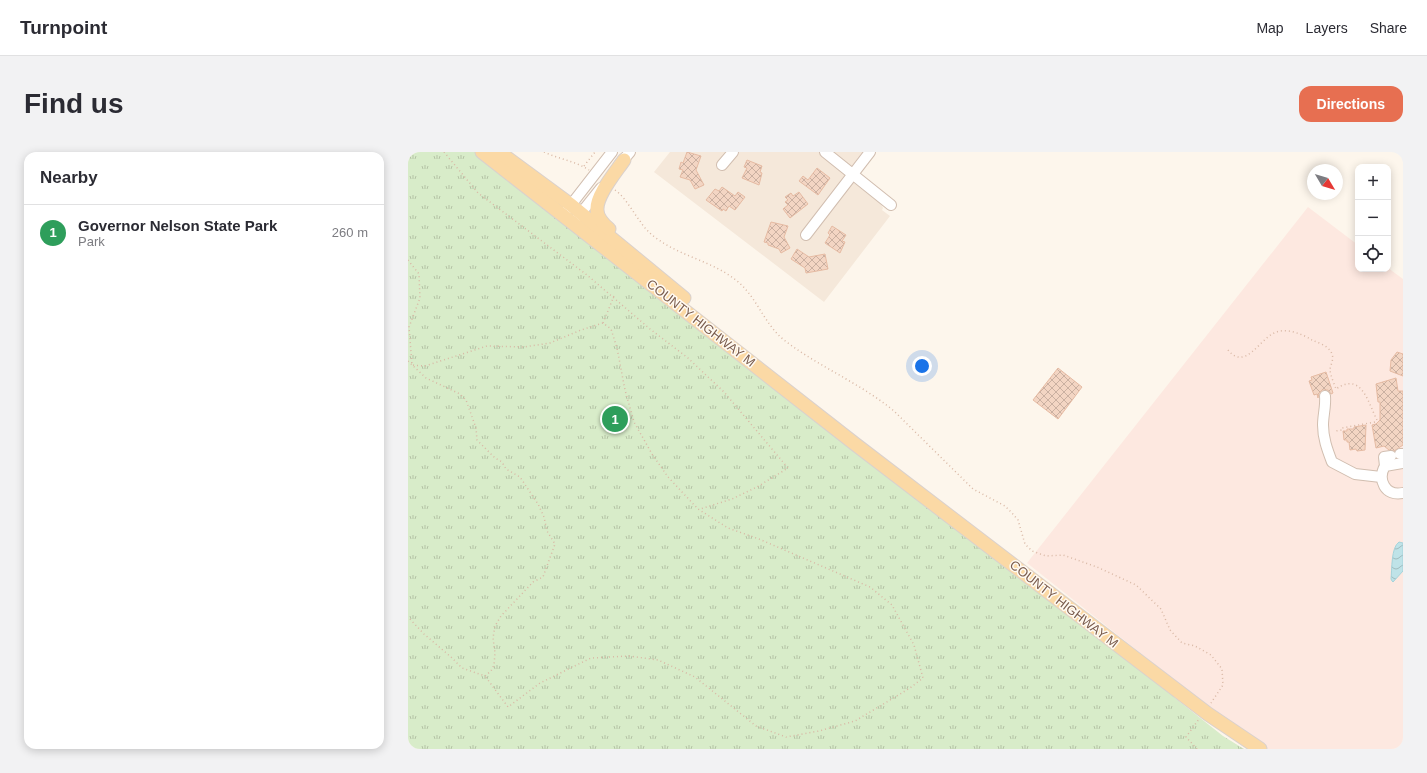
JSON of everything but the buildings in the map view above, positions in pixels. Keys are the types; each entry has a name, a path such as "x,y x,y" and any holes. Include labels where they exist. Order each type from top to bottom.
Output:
{"main road":[{"name":"COUNTY HIGHWAY M","path":"482,152 572,214 689,303 880,458 921,494"},
{"name":"COUNTY HIGHWAY M","path":"500,152 572,214 795,397 1206,712 1250,749"},
{"path":"627,156 601,195 597,210 603,223 642,255 689,303"},
{"name":"COUNTY HIGHWAY M","path":"1206,712 1260,749"}],"street":[{"path":"572,214 595,174 612,152"},
{"path":"722,165 733,152"},
{"path":"825,152 891,205"},
{"path":"806,235 870,152"},
{"path":"572,214 627,156"},
{"path":"1325,396 1326,404 1323,423 1324,439 1332,462 1355,474 1381,476"},
{"path":"1399,457 1385,466 1381,476 1385,488 1389,492 1395,494 1403,493"}],"path":[{"path":"444,152 478,193 614,296 650,329 688,358 724,392 788,468 758,487 732,499 698,509"},
{"path":"544,152 584,166 595,174"},
{"path":"584,166 595,152"},
{"path":"608,184 618,192 649,233 661,242 721,271 737,281 746,290 774,331 784,340 883,402 973,489 1004,506 1018,520 1025,544 1032,551 1046,556 1063,555 1098,567 1136,585 1161,609 1170,630 1182,643 1195,646 1211,655 1222,669 1223,685 1206,712 1186,737 1197,749"},
{"path":"408,260 419,274 420,298 409,328 412,365"},
{"path":"603,323 614,296"},
{"path":"412,365 425,366 487,346 524,347 550,343 580,330 603,323"},
{"path":"408,617 424,634 452,657 462,668 485,676 508,707 540,683 591,658 629,656 658,660 694,677 756,726 786,737 819,731 855,721 924,678 914,645 892,605 870,587 758,539 728,528 698,509 668,477 652,454 634,422 625,390 617,348 611,329 603,323"},
{"path":"1228,350 1237,358 1244,357 1275,332 1284,330 1307,337 1328,348 1332,353 1333,358 1330,370 1336,389 1345,384 1350,384 1363,391 1377,420 1376,422 1342,428 1342,430 1335,431"},
{"path":"408,361 426,378 460,394 466,400 476,428 477,440 495,458 502,462 506,469 520,477 538,504 544,517 547,531 555,544 543,577 533,582 501,616 495,626 493,638 495,653 494,665 491,671 485,676"}],"shaded area":[{"path":"670,152 864,152 845,176 881,204 883,208 882,210 890,216 824,302 654,172"},
{"path":"1308,207 1355,243 1355,272 1391,272 1391,270 1403,279 1403,749 1268,749 1216,713 1027,563"}],"green space":[{"path":"408,152 479,152 1167,690 1223,736 1244,749 408,749"}],"water":[{"path":"1399,542 1403,543 1403,571 1393,582 1391,579 1392,559 1396,545"}],"place":[{"name":"Governor Nelson State Park","path":"615,419"}]}
